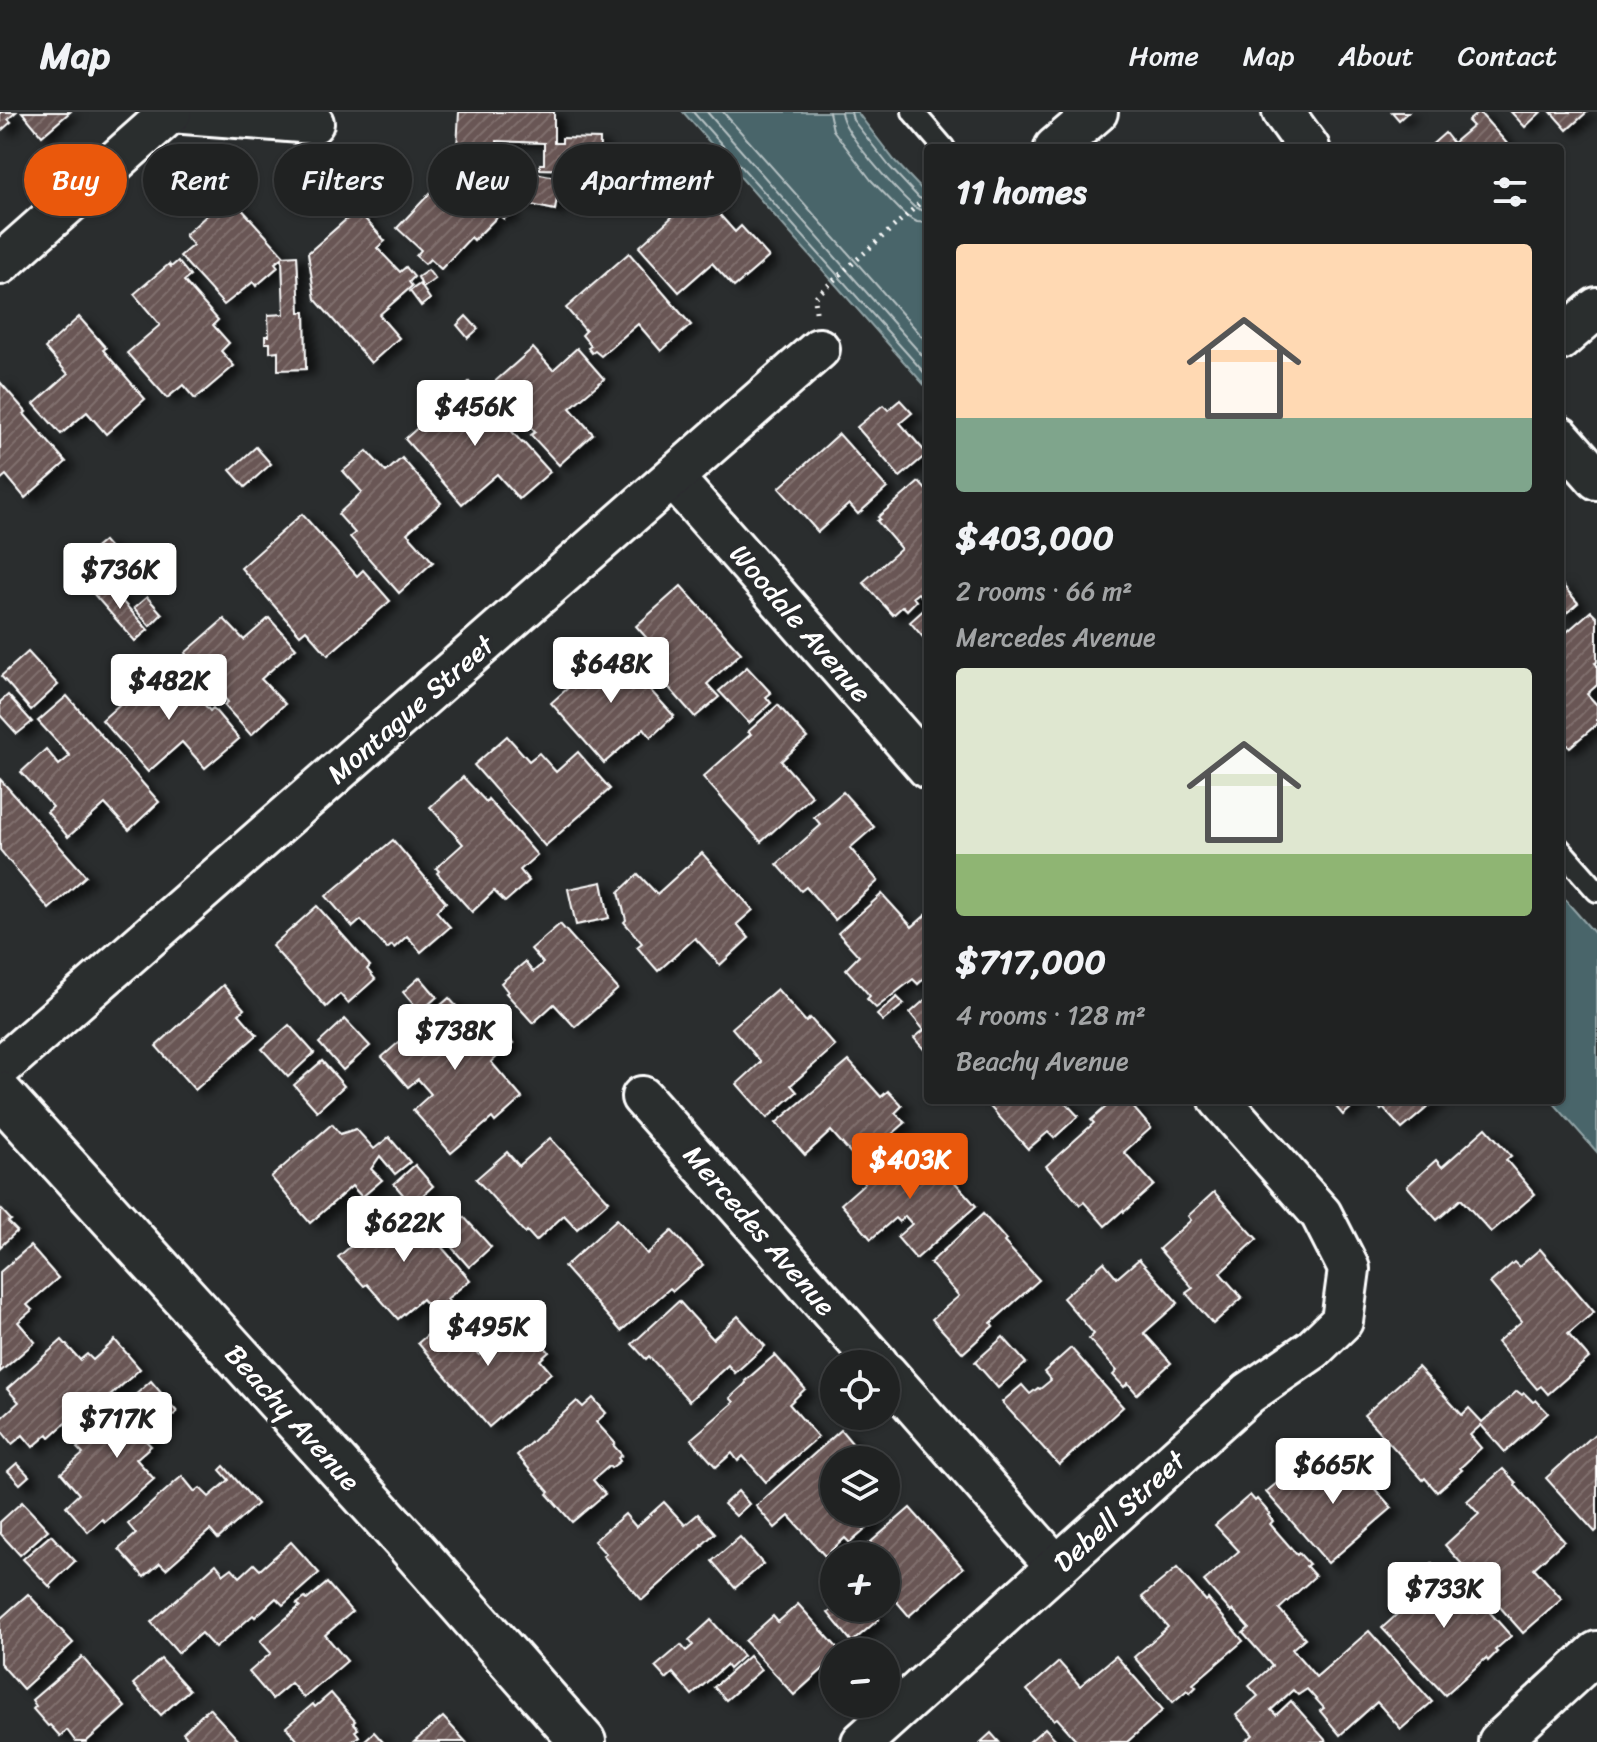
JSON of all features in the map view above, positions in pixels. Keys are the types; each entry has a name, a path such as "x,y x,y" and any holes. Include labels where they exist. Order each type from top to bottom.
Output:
{"street":[{"path":"0,264 171,112 313,123"},
{"path":"1060,144 1097,112"},
{"path":"1283,112 1306,144"},
{"path":"1564,337 1597,308"},
{"name":"Montague Street","path":"0,1068 819,349"},
{"path":"1564,442 1597,479"},
{"name":"Woodale Avenue","path":"674,479 924,763"},
{"name":"Beachy Avenue","path":"0,1094 405,1540 583,1742"},
{"name":"Mercedes Avenue","path":"642,1097 866,1350"},
{"name":"Debell Street","path":"862,1742 1249,1393 1313,1349 1342,1321 1349,1269 1321,1214 1224,1104"},
{"path":"900,1389 1057,1567"},
{"path":"1499,1742 1597,1652"}],"lane":[{"path":"913,112 941,144"},
{"path":"1564,854 1597,891"}],"path":[{"path":"815,297 924,200"}],"water":[{"path":"683,112 857,112 894,160 924,192 924,384 741,178 741,144 711,144"},
{"path":"1564,899 1597,936 1597,1152 1555,1104 1564,1104"}],"building":[{"path":"0,112 16,112 2,130 0,128"},
{"path":"22,112 70,112 42,136"},
{"path":"459,112 554,112 554,143 562,143 562,138 600,139 600,144 553,144 553,169 540,169 540,164 544,164 544,143 497,141 497,144 457,144"},
{"path":"1392,112 1408,112 1399,120"},
{"path":"1479,112 1507,144 1433,144 1445,133 1453,143 1473,126 1468,121"},
{"path":"1511,112 1541,112 1525,127"},
{"path":"1551,112 1587,112 1567,130"},
{"path":"537,173 553,176 553,210 537,206"},
{"path":"428,195 428,216 498,216 474,240 471,237 441,269 430,259 425,264 416,256 421,250 397,228 412,216"},
{"path":"206,216 248,216 284,256 297,255 300,312 305,312 306,369 278,370 278,351 270,352 270,343 265,343 265,336 269,336 268,315 284,314 282,258 275,263 278,267 256,286 253,282 224,305 180,256 193,245 185,235"},
{"path":"350,216 362,216 385,241 377,248 400,272 406,267 414,277 409,282 412,286 379,315 399,338 371,363 315,299 308,253"},
{"path":"721,216 735,232 741,226 769,257 734,287 712,263 679,292 639,247 672,217"},
{"path":"629,253 691,325 661,351 638,324 601,356 588,348 591,346 582,335 586,331 566,308"},
{"path":"178,261 190,276 184,281 218,320 213,325 229,343 221,351 234,366 195,399 183,385 167,398 127,353 160,325 134,294 169,264 171,267"},
{"path":"428,270 435,279 423,288 418,277"},
{"path":"420,284 430,299 421,306 410,291"},
{"path":"466,316 478,329 468,338 457,325"},
{"path":"79,317 145,399 106,434 87,412 61,434 34,404 68,374 45,348"},
{"path":"533,348 553,370 577,348 604,379 570,408 593,434 559,465 531,435 535,432 492,384"},
{"path":"0,382 66,462 25,498 6,475 0,480"},
{"path":"469,382 550,472 519,499 497,474 462,504 405,439"},
{"path":"900,400 912,413 900,423 924,451 924,457 900,477 857,427 883,405 888,410"},
{"path":"839,434 887,488 858,514 849,504 818,532 779,488"},
{"path":"256,447 271,464 245,487 230,470"},
{"path":"367,451 386,472 402,458 441,503 407,533 433,562 399,593 350,537 355,533 338,514 362,492 343,471"},
{"path":"919,482 924,488 924,593 913,597 916,601 907,610 903,606 893,615 863,582 901,549 877,521 880,519 878,517"},
{"path":"302,514 357,576 363,570 390,601 328,655 306,630 300,635 241,568"},
{"path":"104,541 118,557 105,569 91,552"},
{"path":"104,581 148,630 135,641 92,592"},
{"path":"681,586 741,653 707,684 719,697 695,717 638,657 652,644 636,626"},
{"path":"1564,587 1578,603 1564,615"},
{"path":"147,597 162,614 150,626 134,608"},
{"path":"924,610 924,638 910,622"},
{"path":"1591,611 1597,617 1597,685 1587,694 1597,705 1597,724 1570,747 1564,748 1564,634"},
{"path":"269,618 296,648 261,679 285,704 251,735 224,705 228,702 185,653 224,619 244,640"},
{"path":"614,643 642,675 639,678 674,716 651,737 644,728 604,763 551,703"},
{"path":"28,652 58,685 31,710 1,676"},
{"path":"167,662 239,739 205,768 182,742 148,772 102,720"},
{"path":"747,667 771,693 766,697 771,703 749,723 719,691"},
{"path":"8,695 32,722 17,734 0,715 0,702"},
{"path":"67,696 159,802 129,830 105,804 68,837 47,812 53,807 21,772 46,749 59,765 70,756 38,721"},
{"path":"778,705 807,738 781,761 812,796 761,842 703,777"},
{"path":"507,736 529,761 539,753 556,772 578,752 610,789 545,846 474,765"},
{"path":"463,777 486,802 488,799 537,855 520,870 529,881 505,902 494,891 472,912 437,873 436,868 463,844 430,807"},
{"path":"0,779 86,876 49,909 0,850"},
{"path":"843,792 874,827 850,848 878,881 835,920 806,887 801,891 777,864 821,825 814,817"},
{"path":"393,840 446,902 436,911 450,927 421,952 407,936 394,948 392,945 387,949 361,920 353,927 326,896"},
{"path":"702,853 753,910 737,924 749,938 720,965 695,938 658,971 637,947 642,943 624,922 619,892 638,874 657,894"},
{"path":"602,882 609,918 576,925 568,889"},
{"path":"882,894 912,927 924,916 924,979 918,984 913,979 876,1008 867,999 870,996 846,969 859,956 838,933"},
{"path":"317,906 370,966 367,969 375,979 348,1003 340,994 326,1007 272,946"},
{"path":"560,924 618,989 575,1027 554,1004 533,1023 501,983 525,962 533,972 543,963 531,949"},
{"path":"420,977 437,997 420,1012 403,992"},
{"path":"223,985 244,1009 239,1014 257,1035 195,1090 156,1046"},
{"path":"777,989 806,1022 810,1018 835,1046 791,1085 797,1092 767,1118 737,1084 761,1062 732,1028"},
{"path":"897,997 904,1004 883,1021 877,1015"},
{"path":"449,998 471,1023 486,1011 513,1043 491,1062 522,1098 495,1122 492,1118 451,1153 413,1110 431,1094 418,1079 408,1087 382,1057"},
{"path":"924,1001 924,1030 910,1013"},
{"path":"345,1019 370,1046 343,1070 319,1043"},
{"path":"289,1025 314,1053 288,1077 262,1049"},
{"path":"924,1030 924,1049 914,1038"},
{"path":"322,1061 344,1086 317,1111 294,1085"},
{"path":"849,1061 881,1097 888,1091 902,1106 895,1113 905,1123 883,1142 888,1147 864,1168 831,1131 805,1155 776,1123"},
{"path":"988,1104 1067,1104 1078,1116 1054,1138 1048,1132 1028,1149"},
{"path":"1109,1104 1130,1104 1151,1128 1124,1152 1154,1185 1105,1226 1084,1202 1080,1205 1046,1166 1094,1123 1091,1120"},
{"path":"1333,1104 1355,1104 1343,1115"},
{"path":"1377,1104 1431,1104 1402,1129 1383,1108 1381,1110"},
{"path":"332,1124 340,1134 356,1129 374,1149 389,1137 410,1162 395,1174 380,1156 371,1169 382,1180 362,1197 352,1186 310,1223 271,1177"},
{"path":"1486,1128 1511,1156 1506,1160 1535,1194 1491,1232 1461,1199 1437,1220 1407,1186 1436,1160 1442,1167"},
{"path":"550,1138 609,1201 577,1229 564,1215 536,1241 476,1179 507,1152 519,1166"},
{"path":"920,1143 976,1206 916,1259 897,1237 912,1224 905,1216 899,1222 895,1218 871,1239 841,1204 896,1155 901,1160"},
{"path":"415,1165 433,1186 412,1205 394,1184"},
{"path":"1214,1192 1257,1239 1220,1273 1242,1298 1213,1324 1186,1293 1193,1288 1159,1249 1191,1220 1188,1216"},
{"path":"403,1202 470,1280 447,1299 450,1303 436,1315 422,1299 398,1319 338,1257"},
{"path":"0,1208 17,1231 0,1247"},
{"path":"983,1214 1039,1280 963,1353 932,1319 959,1296 930,1263"},
{"path":"464,1217 491,1247 469,1267 442,1236"},
{"path":"617,1219 647,1254 672,1231 703,1265 673,1291 670,1288 621,1331 564,1267"},
{"path":"30,1246 58,1278 27,1305 32,1310 18,1322 35,1342 0,1372 0,1272"},
{"path":"1540,1249 1594,1312 1568,1334 1589,1358 1548,1394 1541,1386 1537,1389 1497,1342 1522,1321 1490,1283 1514,1262 1519,1267"},
{"path":"1139,1259 1178,1303 1144,1333 1171,1363 1137,1394 1128,1383 1124,1387 1113,1375 1117,1371 1089,1339 1094,1334 1063,1298 1104,1262 1117,1278"},
{"path":"679,1301 713,1339 738,1316 765,1346 735,1373 728,1365 689,1401 649,1356 646,1359 632,1344"},
{"path":"446,1319 480,1355 483,1352 479,1348 508,1323 523,1341 533,1333 549,1352 540,1360 551,1373 489,1427 418,1343"},
{"path":"1003,1337 1026,1363 998,1388 975,1362"},
{"path":"62,1340 80,1360 87,1354 93,1360 115,1340 140,1369 100,1405 93,1398 50,1437 48,1434 33,1447 23,1435 12,1444 0,1429 0,1419 19,1402 7,1389"},
{"path":"1071,1348 1123,1407 1059,1465 1002,1402 1022,1385 1030,1394 1040,1389 1051,1380 1044,1372"},
{"path":"775,1355 805,1389 789,1404 818,1437 766,1482 743,1456 738,1461 732,1453 716,1467 691,1439 734,1402 730,1398"},
{"path":"1418,1367 1462,1415 1469,1408 1482,1422 1517,1391 1533,1402 1536,1400 1548,1413 1505,1452 1481,1425 1470,1435 1481,1448 1437,1492 1364,1415"},
{"path":"151,1381 177,1412 145,1440 151,1446 136,1459 154,1479 105,1522 102,1519 88,1532 66,1506 79,1494 61,1473 83,1454 77,1448 87,1440 92,1446 121,1420 115,1413"},
{"path":"593,1398 606,1413 596,1422 622,1455 618,1458 620,1461 593,1480 605,1494 572,1522 517,1455 577,1401 583,1407"},
{"path":"841,1430 854,1446 823,1446"},
{"path":"1597,1432 1597,1530 1595,1532 1546,1478"},
{"path":"820,1449 820,1526 870,1526 851,1542 845,1538 841,1542 820,1542 820,1550 789,1516 775,1528 756,1506"},
{"path":"1364,1455 1384,1479 1374,1488 1392,1508 1328,1563 1266,1492 1296,1467 1317,1492"},
{"path":"17,1463 29,1476 20,1484 8,1471"},
{"path":"224,1466 257,1504 218,1539 210,1530 166,1569 160,1563 144,1577 119,1549 136,1534 128,1524 182,1476 195,1492 200,1488 209,1497 229,1480 220,1470"},
{"path":"1503,1469 1564,1541 1534,1568 1562,1599 1523,1633 1445,1545 1479,1514 1467,1501"},
{"path":"738,1491 749,1504 736,1516 724,1504"},
{"path":"1250,1495 1270,1514 1273,1521 1270,1524 1309,1564 1306,1566 1315,1576 1279,1609 1305,1638 1292,1649 1316,1677 1369,1631 1432,1702 1401,1729 1377,1702 1340,1735 1320,1711 1324,1708 1307,1689 1298,1695 1293,1690 1271,1710 1276,1715 1291,1701 1327,1742 1245,1742 1253,1735 1236,1715 1258,1696 1249,1686 1272,1666 1243,1633 1249,1628 1204,1581 1239,1551 1215,1525"},
{"path":"22,1502 48,1530 20,1555 0,1533 0,1522"},
{"path":"664,1502 685,1525 698,1514 715,1533 642,1600 603,1556 606,1554 594,1541 625,1514 636,1527"},
{"path":"910,1508 963,1568 909,1616 900,1605 900,1542 871,1542 889,1526 900,1526 900,1517"},
{"path":"51,1535 75,1561 49,1586 23,1559"},
{"path":"740,1537 763,1564 735,1588 712,1561"},
{"path":"291,1542 319,1573 283,1605 276,1598 215,1648 201,1633 178,1653 151,1622 216,1564 224,1574 232,1568 240,1577 254,1564 260,1570"},
{"path":"1432,1563 1478,1613 1485,1607 1511,1636 1488,1661 1486,1658 1445,1695 1382,1628 1412,1601 1402,1590"},
{"path":"1177,1568 1243,1641 1193,1684 1196,1687 1190,1693 1187,1690 1173,1702 1134,1657 1168,1627 1142,1597"},
{"path":"327,1583 352,1612 325,1635 347,1661 304,1698 291,1683 272,1699 249,1672 271,1653 260,1641 300,1606 297,1604 305,1598 307,1600"},
{"path":"28,1594 73,1643 23,1689 0,1663 0,1619"},
{"path":"798,1604 828,1638 820,1638 820,1672 794,1695 745,1641 773,1616 778,1622"},
{"path":"711,1620 743,1656 729,1669 726,1665 692,1695 673,1673 666,1679 655,1667 681,1645 686,1651 693,1645 689,1640"},
{"path":"835,1622 875,1622 857,1638 849,1638"},
{"path":"749,1656 761,1670 726,1700 714,1687"},
{"path":"1116,1656 1163,1710 1127,1742 1078,1742 1027,1690 1059,1662 1080,1686"},
{"path":"82,1657 125,1707 86,1742 76,1742 67,1730 60,1736 48,1726 33,1709 36,1706 32,1700"},
{"path":"161,1659 189,1690 161,1715 133,1684"},
{"path":"331,1693 355,1721 353,1723 358,1729 355,1731 359,1736 352,1742 299,1742 286,1727"},
{"path":"209,1708 240,1742 191,1742 183,1733"},
{"path":"443,1717 466,1742 414,1742"},
{"path":"1045,1728 1058,1742 1029,1742"},
{"path":"374,1732 383,1742 363,1742"},
{"path":"991,1733 999,1742 981,1742"}]}
